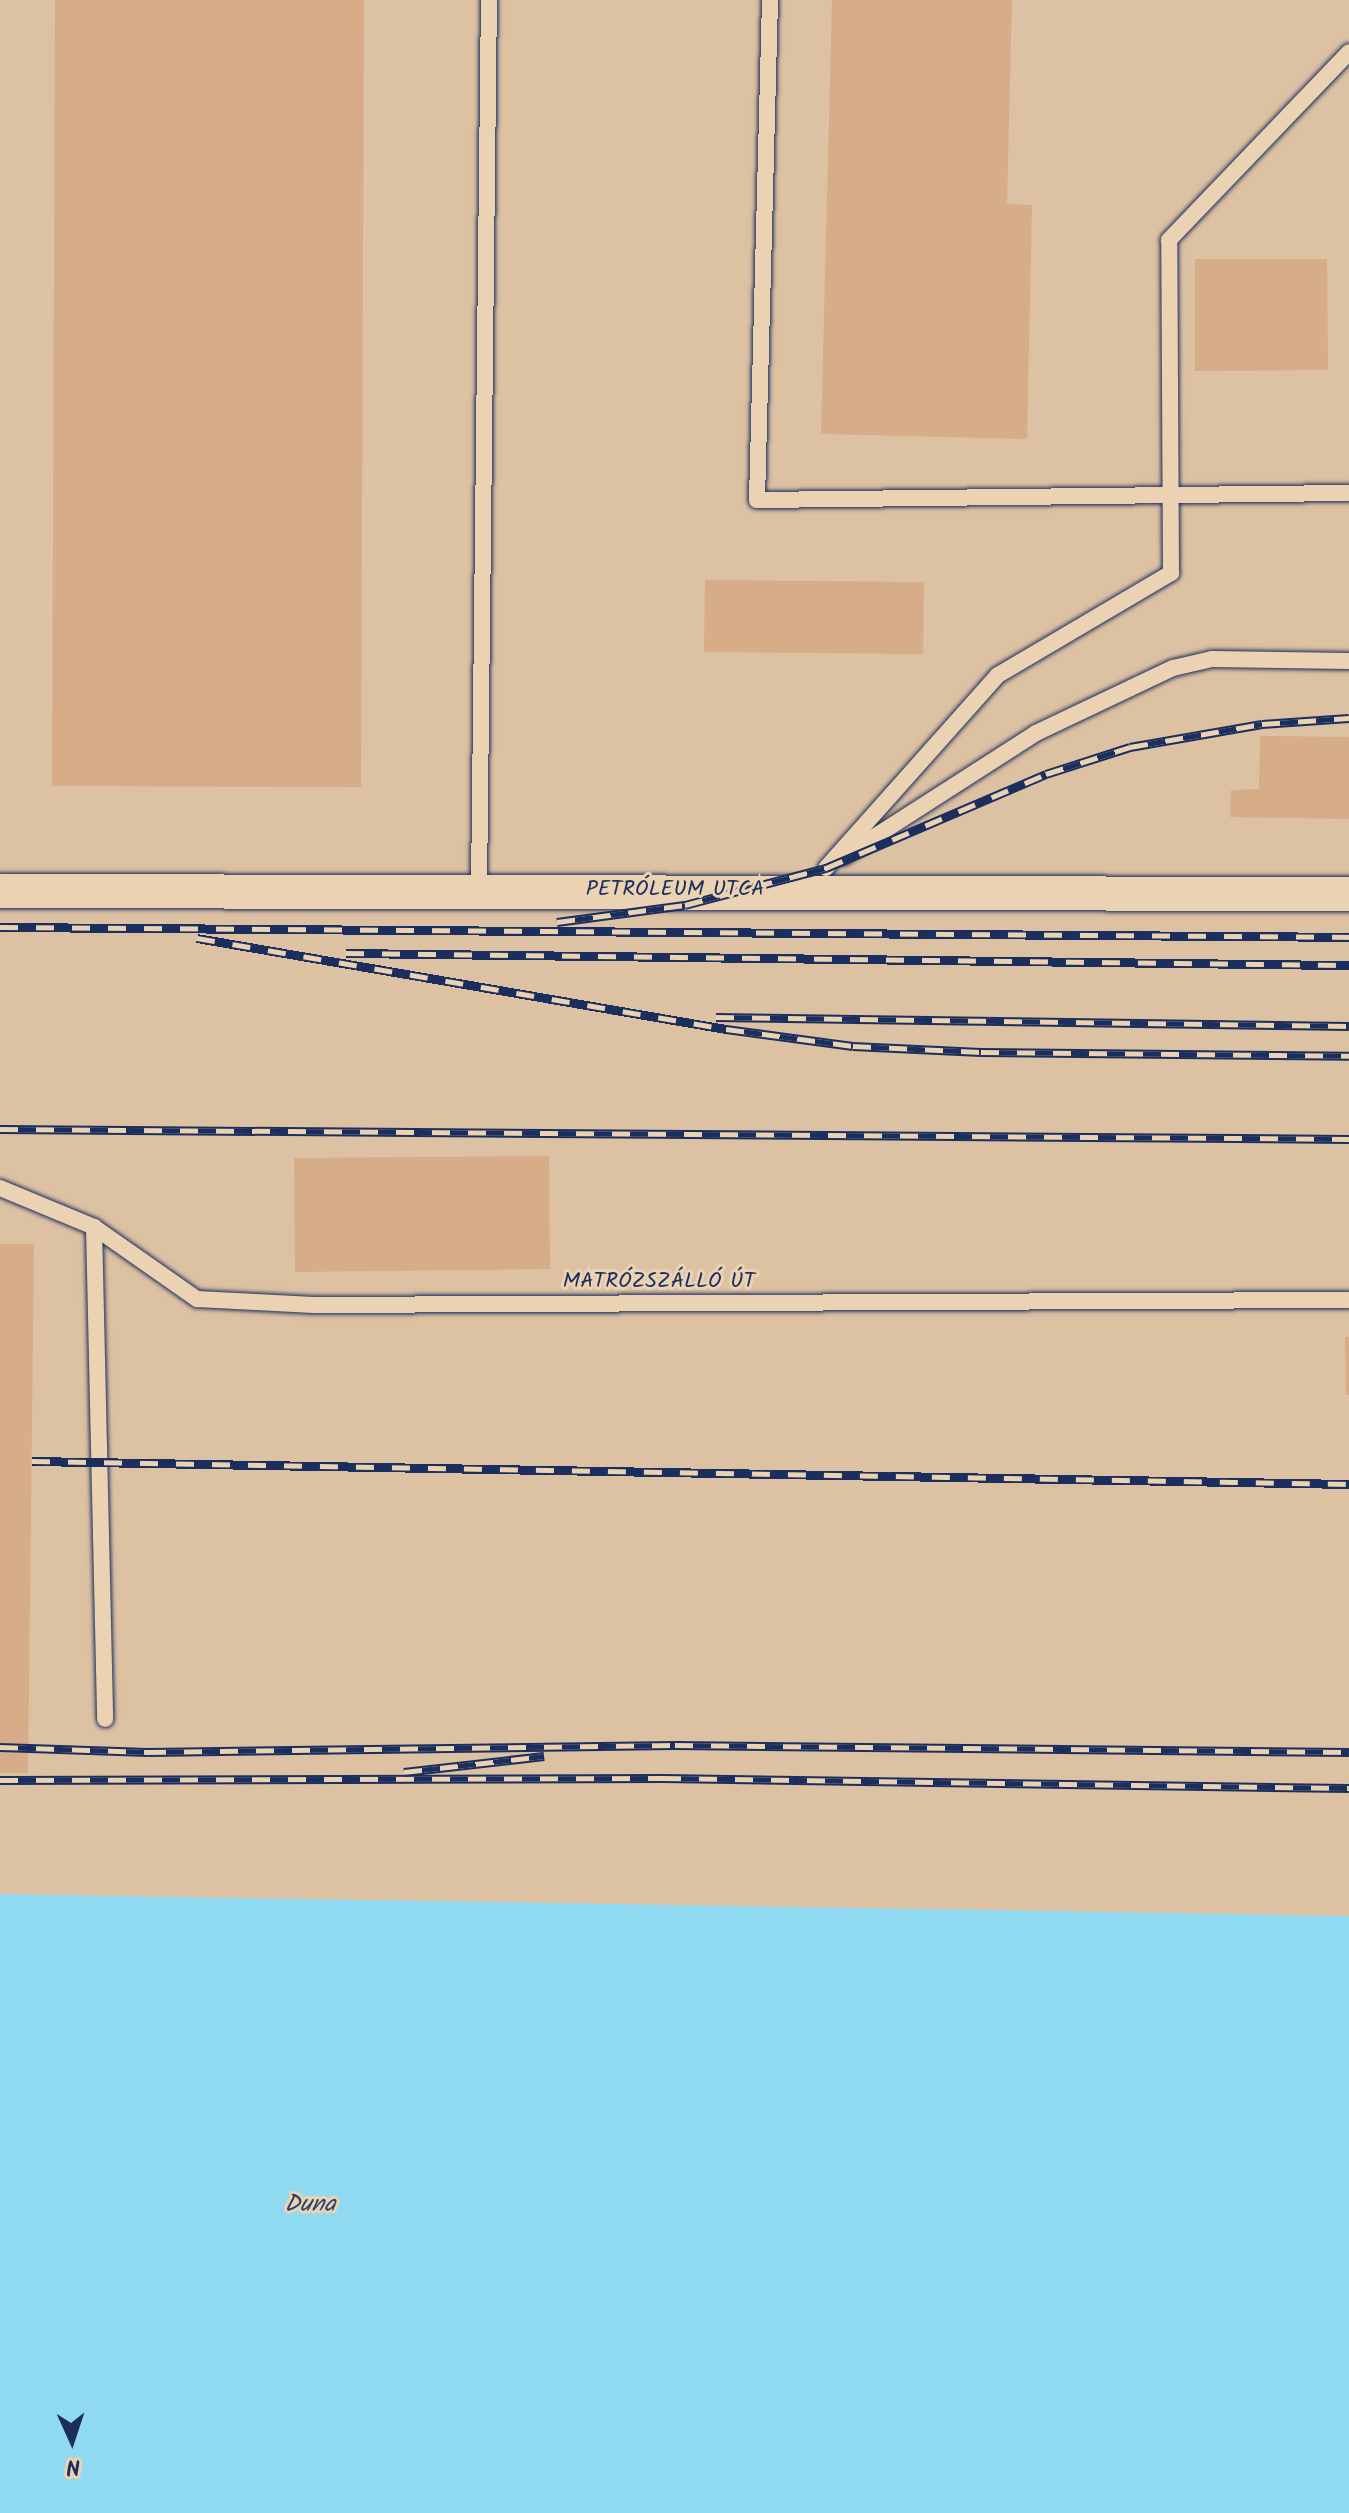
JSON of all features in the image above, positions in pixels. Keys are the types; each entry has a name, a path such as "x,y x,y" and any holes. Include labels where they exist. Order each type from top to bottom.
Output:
{"street":[{"name":"PETRÓLEUM UTCA","path":"0,891 479,889 1349,894"}],"lane":[{"path":"479,889 489,0"},
{"path":"770,0 757,500 1349,493"},
{"path":"826,868 998,675 1171,573 1167,496 1169,240 1349,52"},
{"path":"796,891 826,868 1036,733 1173,668 1212,659 1349,661"},
{"name":"MATRÓZSZÁLLÓ ÚT","path":"0,1188 94,1227 197,1299 314,1305 1349,1300"},
{"path":"94,1227 105,1719"}],"shaded area":[{"path":"0,0 1349,0 1349,1916 0,1894"}],"water":[{"name":"Duna","path":"0,1894 1349,1916 1349,2513 0,2513"}],"building":[{"path":"55,0 364,0 361,787 52,786"},
{"path":"832,0 1012,0 1007,204 1032,205 1027,439 821,434"},
{"path":"1195,259 1327,259 1328,370 1195,371"},
{"path":"705,580 924,582 923,654 704,652"},
{"path":"1260,736 1349,737 1349,819 1230,817 1231,790 1259,789"},
{"path":"549,1156 550,1269 295,1272 294,1158"},
{"path":"0,1244 34,1244 28,1773 0,1773"},
{"path":"1345,1337 1349,1337 1349,1395 1346,1395"}],"railway":[{"path":"557,922 685,905 826,868 1046,774 1130,747 1262,724 1349,718"},
{"path":"0,927 1349,937"},
{"path":"197,938 726,1029 853,1046 981,1052 1349,1056"},
{"path":"346,953 1349,965"},
{"path":"716,1017 1349,1026"},
{"path":"0,1129 1349,1139"},
{"path":"32,1461 1349,1484"},
{"path":"0,1747 148,1752 675,1745 1349,1752"},
{"path":"404,1772 544,1756"},
{"path":"0,1780 663,1778 1349,1788"}]}
